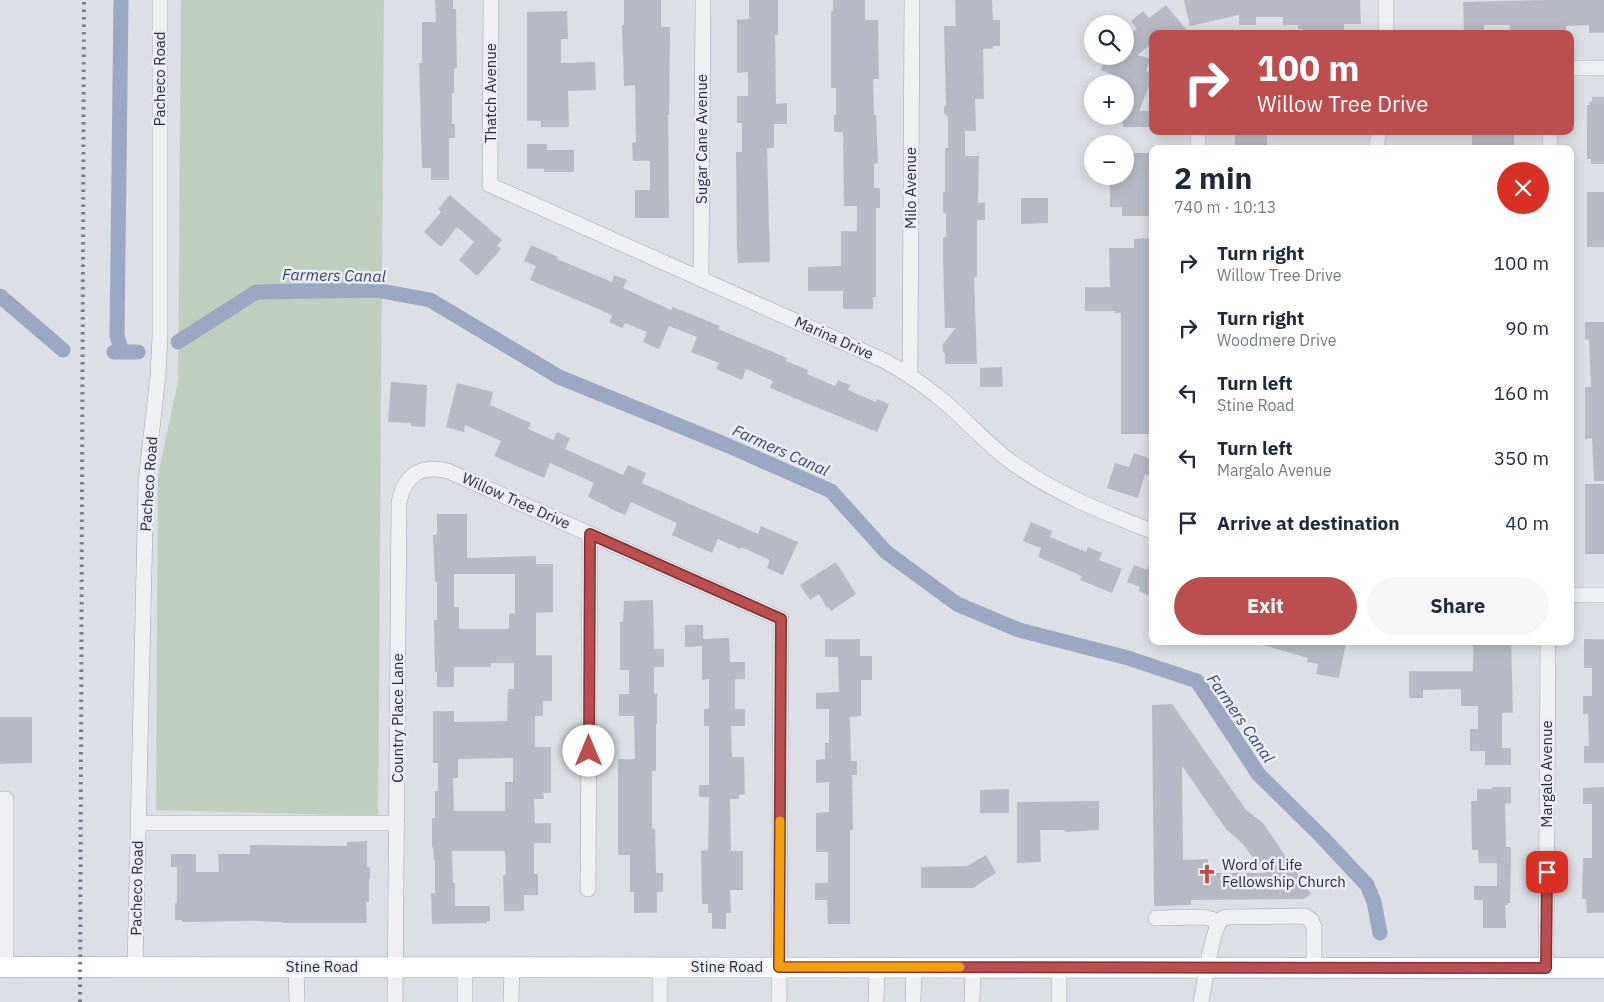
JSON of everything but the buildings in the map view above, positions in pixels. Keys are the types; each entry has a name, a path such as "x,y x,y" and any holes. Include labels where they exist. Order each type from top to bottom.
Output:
{"main road":[{"name":"Stine Road","path":"3,967 1604,968"}],"street":[{"name":"Pacheco Road","path":"135,967 146,482 158,375 160,337 160,0"},
{"name":"Thatch Avenue","path":"490,185 492,0"},
{"name":"Sugar Cane Avenue","path":"701,279 703,0"},
{"name":"Milo Avenue","path":"910,375 912,0"},
{"path":"1386,0 1386,30"},
{"path":"1574,68 1604,68"},
{"name":"Marina Drive","path":"490,185 885,361 910,375 937,396 1008,460 1038,480 1093,508 1149,531"},
{"name":"Willow Tree Drive","path":"415,474 425,469 437,468 448,471 781,619 779,967"},
{"name":"Country Place Lane","path":"395,1002 399,502 401,491 407,481 415,474"},
{"path":"588,890 590,534"},
{"path":"1574,594 1604,595"},
{"name":"Margalo Avenue","path":"1546,968 1548,645"},
{"path":"0,799 6,800 3,967"},
{"path":"138,823 397,823"},
{"path":"1201,1002 1206,968 1218,926 1222,919 1230,917 1305,916 1311,920 1314,928 1314,968"},
{"path":"1156,918 1202,917 1212,919 1218,926"},
{"path":"296,967 297,1002"},
{"path":"465,967 465,1002"},
{"path":"511,1002 512,967"},
{"path":"660,967 660,1002"},
{"path":"779,967 779,1002"},
{"path":"876,967 876,1002"},
{"path":"913,1002 914,967"},
{"path":"972,967 972,1002"},
{"path":"1058,1002 1059,967"}],"green space":[{"path":"181,0 384,0 378,816 156,810 158,475 178,381"}],"waterway":[{"path":"121,0 117,336 122,352"},
{"name":"Farmers Canal","path":"178,342 256,292 376,290 430,300 559,377 729,446 831,491 886,552 957,604 1019,630 1128,658 1197,681 1259,775 1321,836 1367,885 1374,902 1380,933"},
{"name":"Farmers Canal","path":"0,296 63,350"},
{"name":"Farmers Canal","path":"114,352 138,352"}],"railway":[{"path":"80,1002 84,0"}],"slow traffic":[{"path":"780,821 779,967 960,967"}],"place":[{"name":"Word of Life Fellowship Church","path":"1207,874"}],"route":[{"path":"589,751 590,534 781,619 779,967 1546,968 1547,872"}]}
